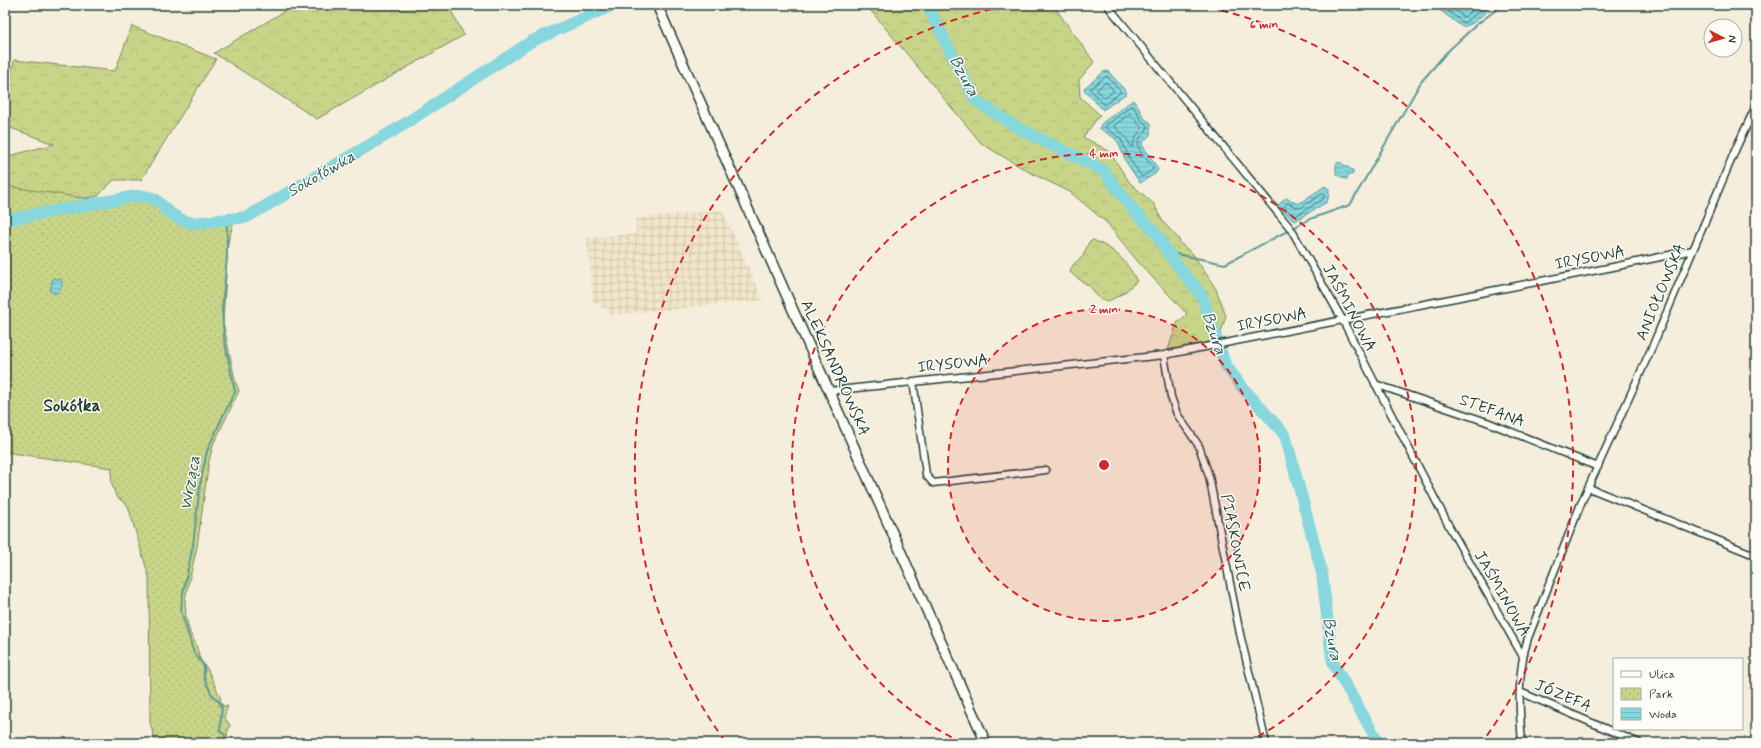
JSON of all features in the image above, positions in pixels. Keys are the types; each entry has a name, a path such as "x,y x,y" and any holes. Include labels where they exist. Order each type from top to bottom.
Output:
{"main road":[{"name":"ALEKSANDROWSKA","path":"657,5 986,743"}],"street":[{"name":"JAŚMINOWA","path":"1107,5 1291,229 1342,319 1450,528 1522,655"},
{"name":"ANIOŁOWSKA","path":"1522,743 1520,692 1522,655 1538,611 1598,467 1737,146 1756,106"},
{"name":"IRYSOWA","path":"829,391 1164,355 1693,250"},
{"name":"PIASKOWICE","path":"1164,355 1171,397 1177,414 1199,446 1209,476 1240,634 1266,743"},
{"path":"913,381 924,467 926,475 933,483 1046,470"},
{"name":"STEFANA","path":"1375,384 1487,422 1598,467"},
{"path":"1589,488 1752,554"},
{"name":"JÓZEFA","path":"1520,692 1639,743"}],"shaded area":[{"path":"722,210 763,300 610,315 607,308 602,308 593,301 587,238 636,234 636,218"}],"green space":[{"path":"295,5 448,5 464,35 317,119 214,53"},
{"path":"866,5 1053,5 1094,62 1079,80 1080,97 1100,115 1083,137 1109,151 1130,183 1154,204 1163,222 1178,238 1181,244 1193,254 1216,289 1226,316 1220,336 1213,342 1168,350 1177,323 1187,314 1138,262 1107,223 1070,192 1029,172 982,144"},
{"path":"132,26 216,59 141,180 114,180 98,196 5,213 5,178 9,156 54,144 5,126 5,110 14,60 115,71"},
{"path":"5,186 104,201 137,198 155,202 160,200 174,213 180,216 200,219 227,216 233,224 228,243 223,322 235,380 239,391 213,445 209,461 197,547 185,599 186,618 200,659 208,670 221,699 219,706 228,706 224,717 230,725 227,733 229,743 156,743 150,723 149,577 128,506 116,496 111,482 112,468 5,452"},
{"path":"1093,240 1114,251 1129,267 1137,281 1125,292 1109,301 1100,299 1089,286 1070,272 1074,264 1083,256 1089,242"}],"water":[{"path":"1433,5 1492,5 1482,16 1470,25 1461,26"},
{"path":"1105,71 1109,72 1127,93 1103,110 1085,91 1084,88"},
{"path":"1133,100 1144,118 1151,123 1150,135 1142,145 1158,170 1155,174 1140,183 1126,162 1118,142 1099,128 1102,123"},
{"path":"1339,162 1354,171 1352,175 1348,175 1347,180 1336,174 1336,164"},
{"path":"1325,186 1329,189 1327,202 1295,221 1277,206 1286,198 1298,204"},
{"path":"53,278 62,280 62,286 56,294 50,291"}],"waterway":[{"name":"Sokołówka","path":"5,220 136,196 145,196 155,199 171,214 182,220 193,223 247,217 395,130 532,41 613,5"},
{"name":"Bzura","path":"927,5 975,100 1018,128 1103,170 1134,211 1156,233 1167,252 1202,296 1225,364 1242,387 1285,435 1322,573 1334,665 1379,743"},
{"path":"1167,252 1225,264 1310,219 1350,205 1421,82 1447,52 1477,24 1503,5"},
{"name":"Wrząca","path":"225,743 225,735 220,731 222,705 212,695 204,678 204,666 194,653 181,611 182,598 193,545 200,485 207,451 235,392 224,338 222,309 227,257 227,220"}],"district":[{"name":"Sokółka","path":"72,406"}]}
